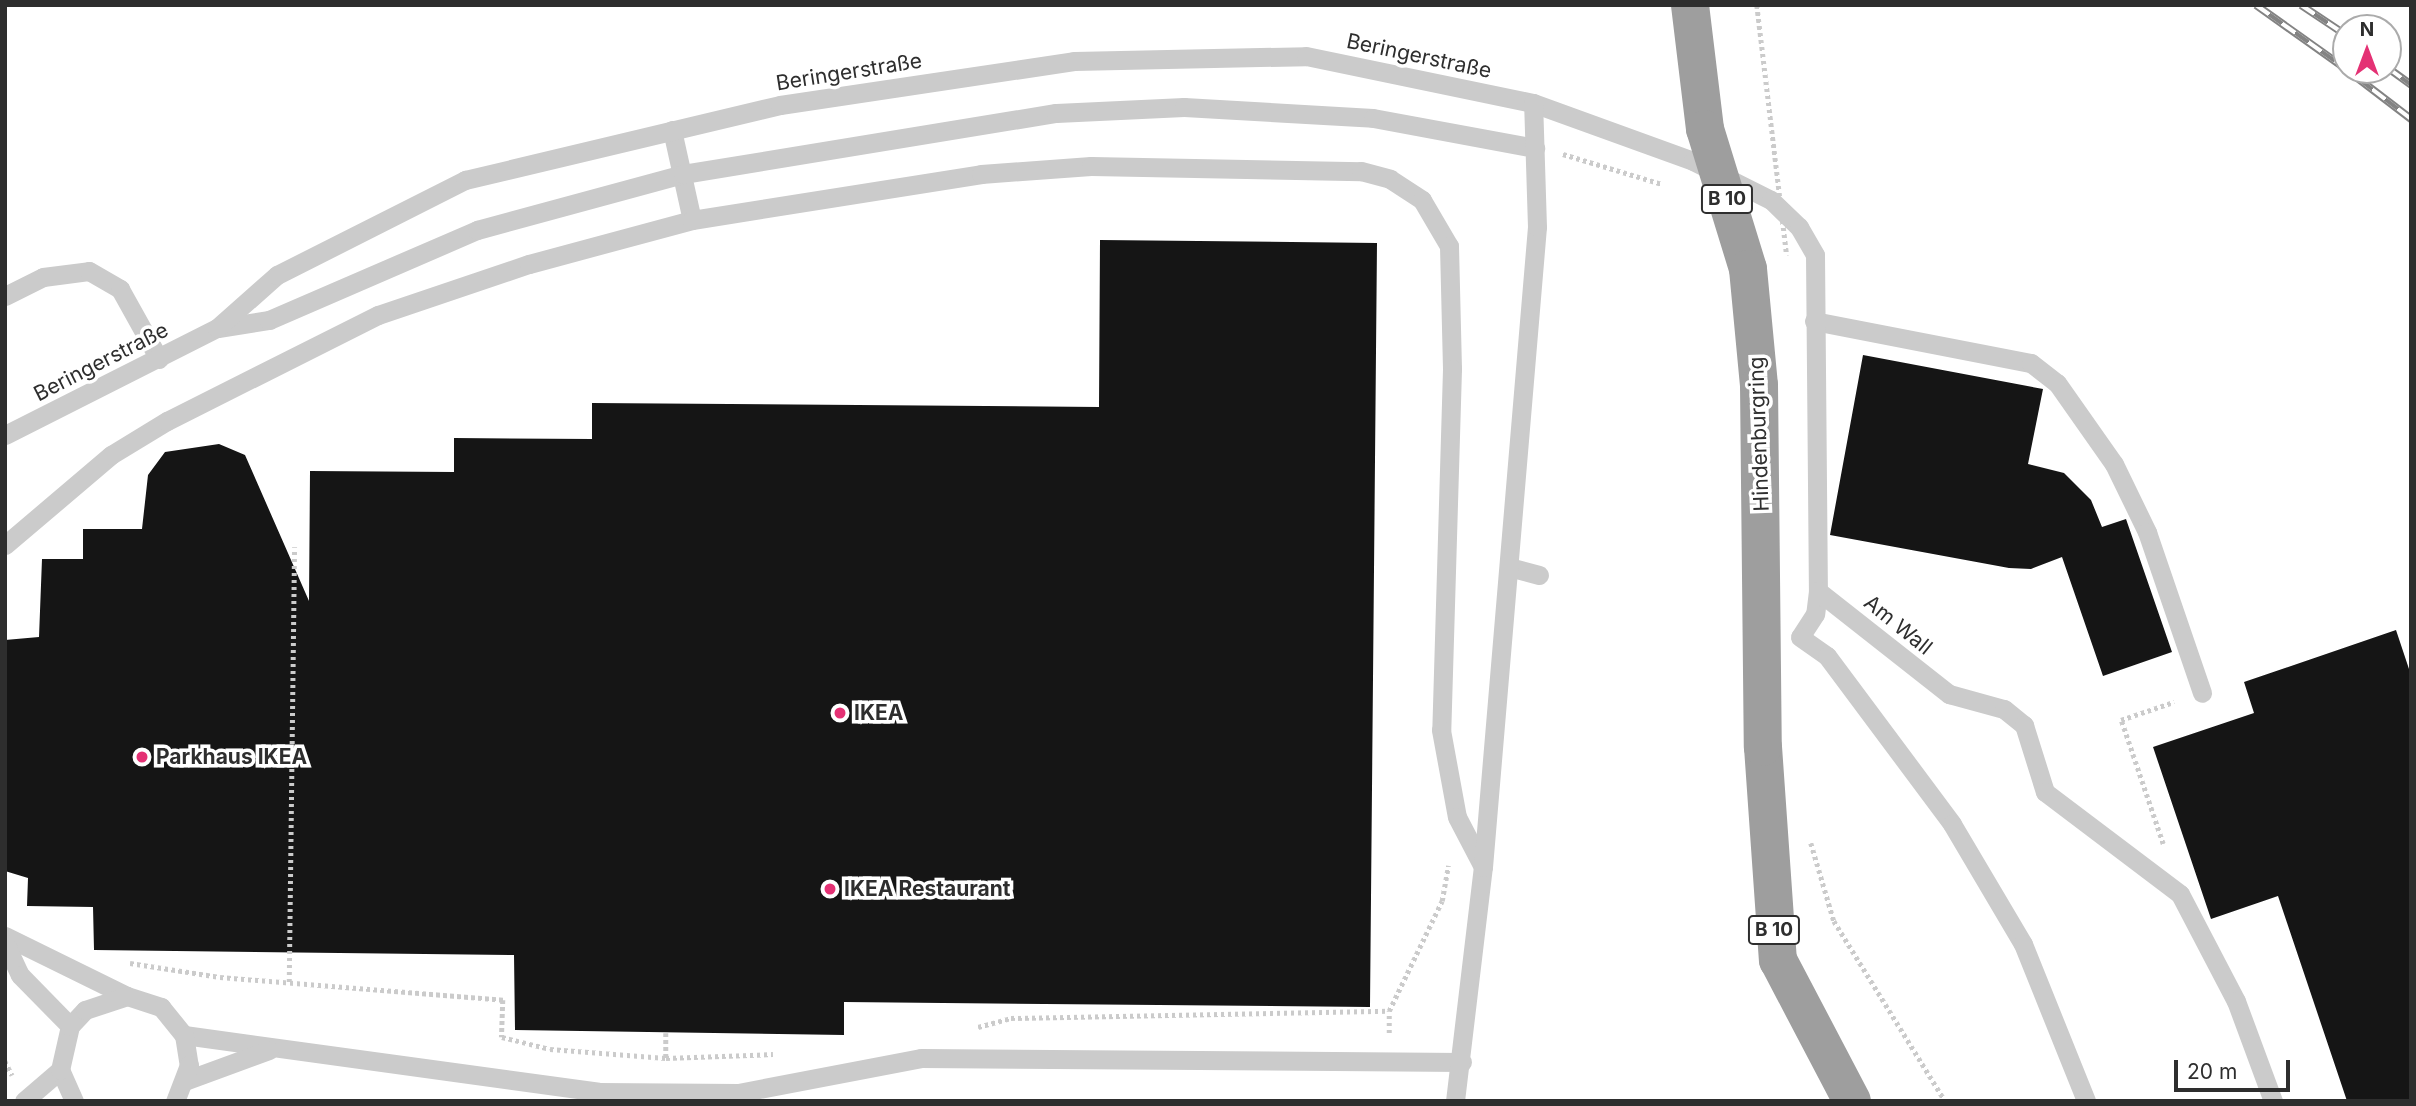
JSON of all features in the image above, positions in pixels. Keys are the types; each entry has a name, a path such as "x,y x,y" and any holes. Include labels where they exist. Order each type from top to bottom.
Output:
{"highway":[{"name":"Hindenburgring","path":"1690,5 1704,128 1748,269 1759,385 1763,747 1777,960 1852,1101"}],"lane":[{"name":"Beringerstraße","path":"5,435 217,328 277,275 465,180 780,105 1074,61 1306,56 1533,103 1693,161 1771,200 1799,227 1815,256 1818,591 1815,614 1800,637 1827,656 1952,824 2023,944 2086,1101"},
{"path":"1455,1101 1462,1062 1483,867 1537,227 1533,103"},
{"name":"Beringerstraße","path":"217,328 270,320 477,230 683,174 1056,113 1184,107 1373,118 1535,148"},
{"path":"672,130 692,219"},
{"path":"5,545 122,449 378,315 529,264 692,219 981,174 1091,166 1361,172 1391,179 1422,200 1448,246 1452,369 1441,730 1457,817 1483,867"},
{"path":"5,296 43,277 89,271 120,289 159,359"},
{"path":"1814,321 2031,363 2057,383 2114,464 2147,532 2202,692"},
{"path":"1509,567 1539,575"},
{"name":"Am Wall","path":"1818,591 1949,694 2004,709 2024,724 2045,792 2180,894"},
{"path":"2180,894 2236,1001 2273,1101"},
{"path":"5,936 127,996 161,1007 184,1035 187,1080 175,1101"},
{"path":"5,943 20,975 70,1026"},
{"path":"24,1101 60,1070 70,1026 85,1010 127,996"},
{"path":"184,1035 270,1049 410,1062 598,1092 738,1093 922,1058 1462,1062"},
{"path":"187,1080 270,1049"},
{"path":"60,1070 74,1101"}],"path":[{"path":"289,982 294,547"},
{"path":"2180,894 2121,720 2202,692"},
{"path":"962,1032 1011,1018 1389,1011 1442,901 1457,817"},
{"path":"1808,830 1834,921 1945,1101"},
{"path":"115,960 289,982 503,1000 502,1037 550,1049 666,1058 777,1054"}],"building":[{"name":"IKEA","path":"1100,240 1377,243 1370,1007 844,1002 844,1035 515,1030 514,955 94,950 93,907 27,906 28,878 5,871 5,640 39,637 42,559 83,559 83,529 142,529 148,475 165,452 219,444 245,455 309,601 310,471 454,472 454,438 592,439 592,403 1099,407"},
{"path":"1863,355 2043,389 2028,464 2064,473 2091,500 2102,527 2126,519 2172,652 2103,676 2062,557 2031,569 2009,568 1830,535"},
{"path":"2396,630 2411,675 2411,1101 2347,1101 2278,896 2211,919 2153,747 2254,713 2244,682"}],"railway":[{"path":"2256,5 2332,59"},
{"path":"2301,5 2332,26"},
{"path":"2402,78 2411,85"},
{"path":"2365,84 2411,119"}],"place":[{"name":"IKEA","path":"840,713"},
{"name":"Parkhaus IKEA","path":"142,757"},
{"name":"IKEA Restaurant","path":"830,889"}]}
